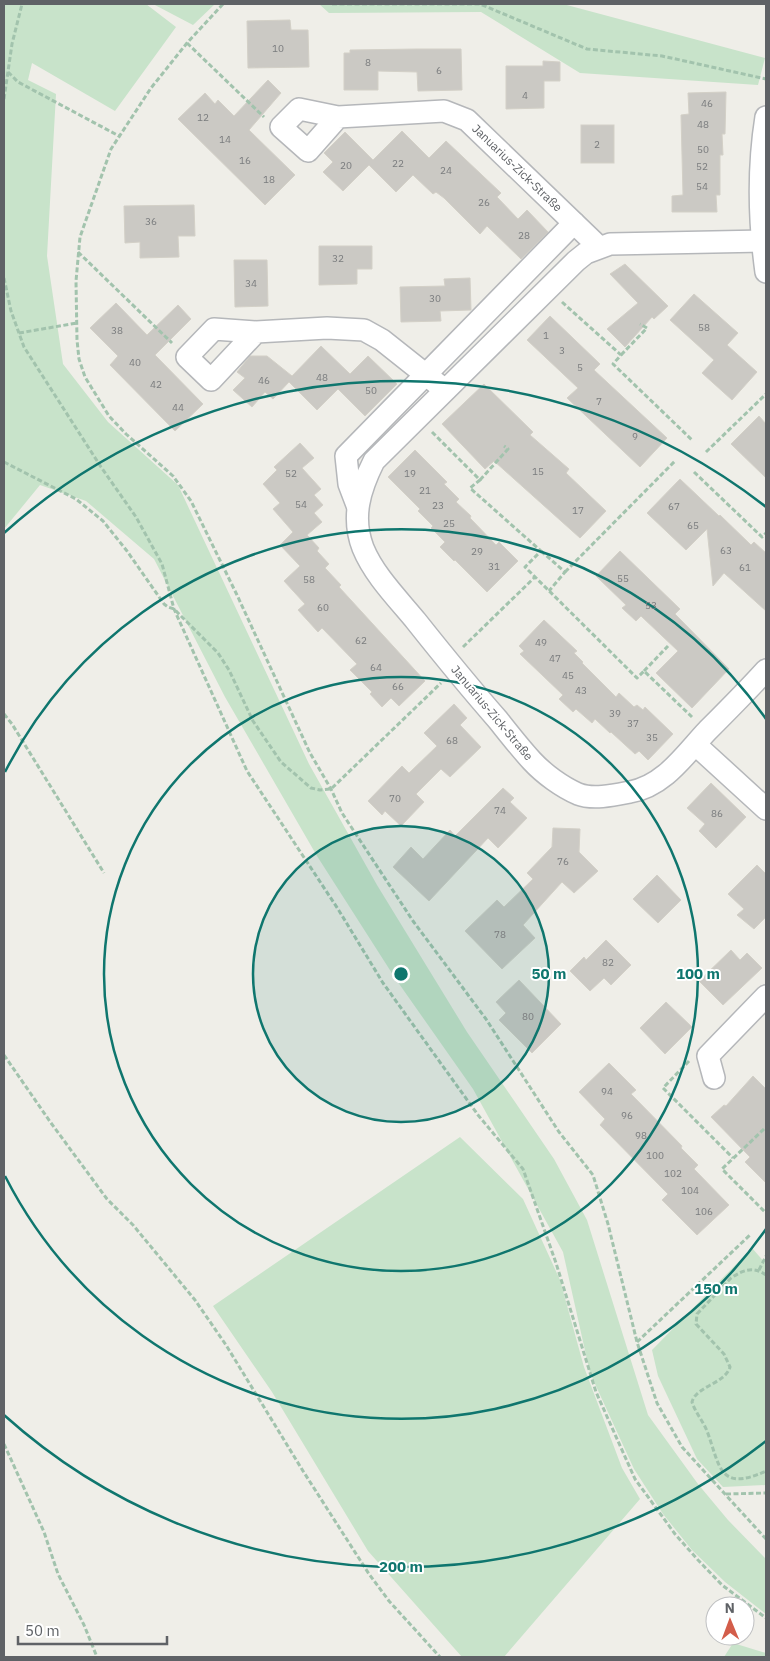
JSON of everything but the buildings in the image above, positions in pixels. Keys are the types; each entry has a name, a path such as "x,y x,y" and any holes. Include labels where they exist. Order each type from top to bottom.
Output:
{"street":[{"name":"Januarius-Zick-Straße","path":"281,127 299,109 338,117 444,111 467,120 599,247"},
{"path":"281,127 308,151 338,117"},
{"path":"766,117 761,149 766,272"},
{"name":"Januarius-Zick-Straße","path":"358,505 349,484 346,456 574,223"},
{"name":"Januarius-Zick-Straße","path":"764,241 610,244 586,253 548,286 374,461 365,480 358,505 363,548 372,564 451,665 532,762 553,779 579,794 591,796 632,792 651,784 667,774 766,670"},
{"path":"256,332 211,380 187,357 214,329 256,332 327,328 364,330 382,340 445,390"},
{"path":"701,738 766,809"},
{"path":"714,1078 708,1056 766,996"}],"path":[{"path":"4,99 12,44 22,4"},
{"path":"223,4 187,43 151,88 110,149 85,220 78,252 76,280 77,324 79,359 85,377 109,416 126,434 173,476 191,501 237,595 310,754 331,789 342,813 414,921 486,1019 559,1132 593,1175 608,1224 637,1342 657,1403 682,1447 766,1539"},
{"path":"332,4 480,4 587,49 662,56 766,79"},
{"path":"187,43 278,130 281,127"},
{"path":"8,72 18,82 119,136"},
{"path":"78,252 187,357"},
{"path":"4,278 18,333 32,360 136,516 162,564 174,609 247,771 338,910 383,983 478,1115 524,1169 596,1392 635,1479 675,1534 698,1560 722,1585 766,1618"},
{"path":"548,286 558,298 621,355"},
{"path":"18,333 77,324"},
{"path":"640,324 647,328 613,364 692,440"},
{"path":"706,452 766,394"},
{"path":"417,417 480,480"},
{"path":"504,446 508,449 480,480 470,488 565,572"},
{"path":"549,591 565,572 676,461"},
{"path":"4,462 76,499 103,521 164,604 174,609 218,653 229,670 253,721 281,762 311,788 320,790 331,789 535,577"},
{"path":"694,472 762,537 766,533"},
{"path":"541,551 525,567 637,678 668,646"},
{"path":"644,671 701,738"},
{"path":"4,714 104,873"},
{"path":"4,1055 107,1199 133,1225 195,1300 226,1345 303,1471 370,1574 389,1601 440,1657"},
{"path":"691,1059 663,1088 733,1158"},
{"path":"764,1129 722,1170 766,1213"},
{"path":"637,1342 751,1234"},
{"path":"759,1270 766,1256"},
{"path":"766,1274 759,1270 744,1270 731,1278 697,1314 696,1324 724,1354 730,1367 726,1375 698,1394 693,1398 692,1402 706,1428 719,1468 727,1476 735,1478 753,1477 766,1471"},
{"path":"4,1444 44,1532 58,1574 84,1625 97,1657"},
{"path":"725,1494 766,1493"}],"green space":[{"path":"4,4 146,4 176,27 115,111 32,63 28,80 56,94 47,256 63,364 108,422 178,485 309,764 377,885 467,1032 554,1159 587,1220 648,1415 698,1484 728,1520 766,1559 766,1614 755,1605 755,1596 743,1596 725,1582 692,1550 663,1514 634,1469 590,1373 563,1252 473,1089 395,978 317,856 225,697 154,559 86,501 40,485 4,529"},
{"path":"153,4 215,4 193,25"},
{"path":"319,4 563,4 765,58 758,85 580,73 481,12 329,13"},
{"path":"460,1137 523,1199 560,1280 584,1367 622,1468 640,1499 504,1657 462,1657 368,1551 272,1392 213,1306"},
{"path":"752,1248 766,1264 766,1485 723,1487 697,1459 658,1376 652,1350"},
{"path":"731,1646 743,1646 766,1653 766,1657 724,1657"}]}
